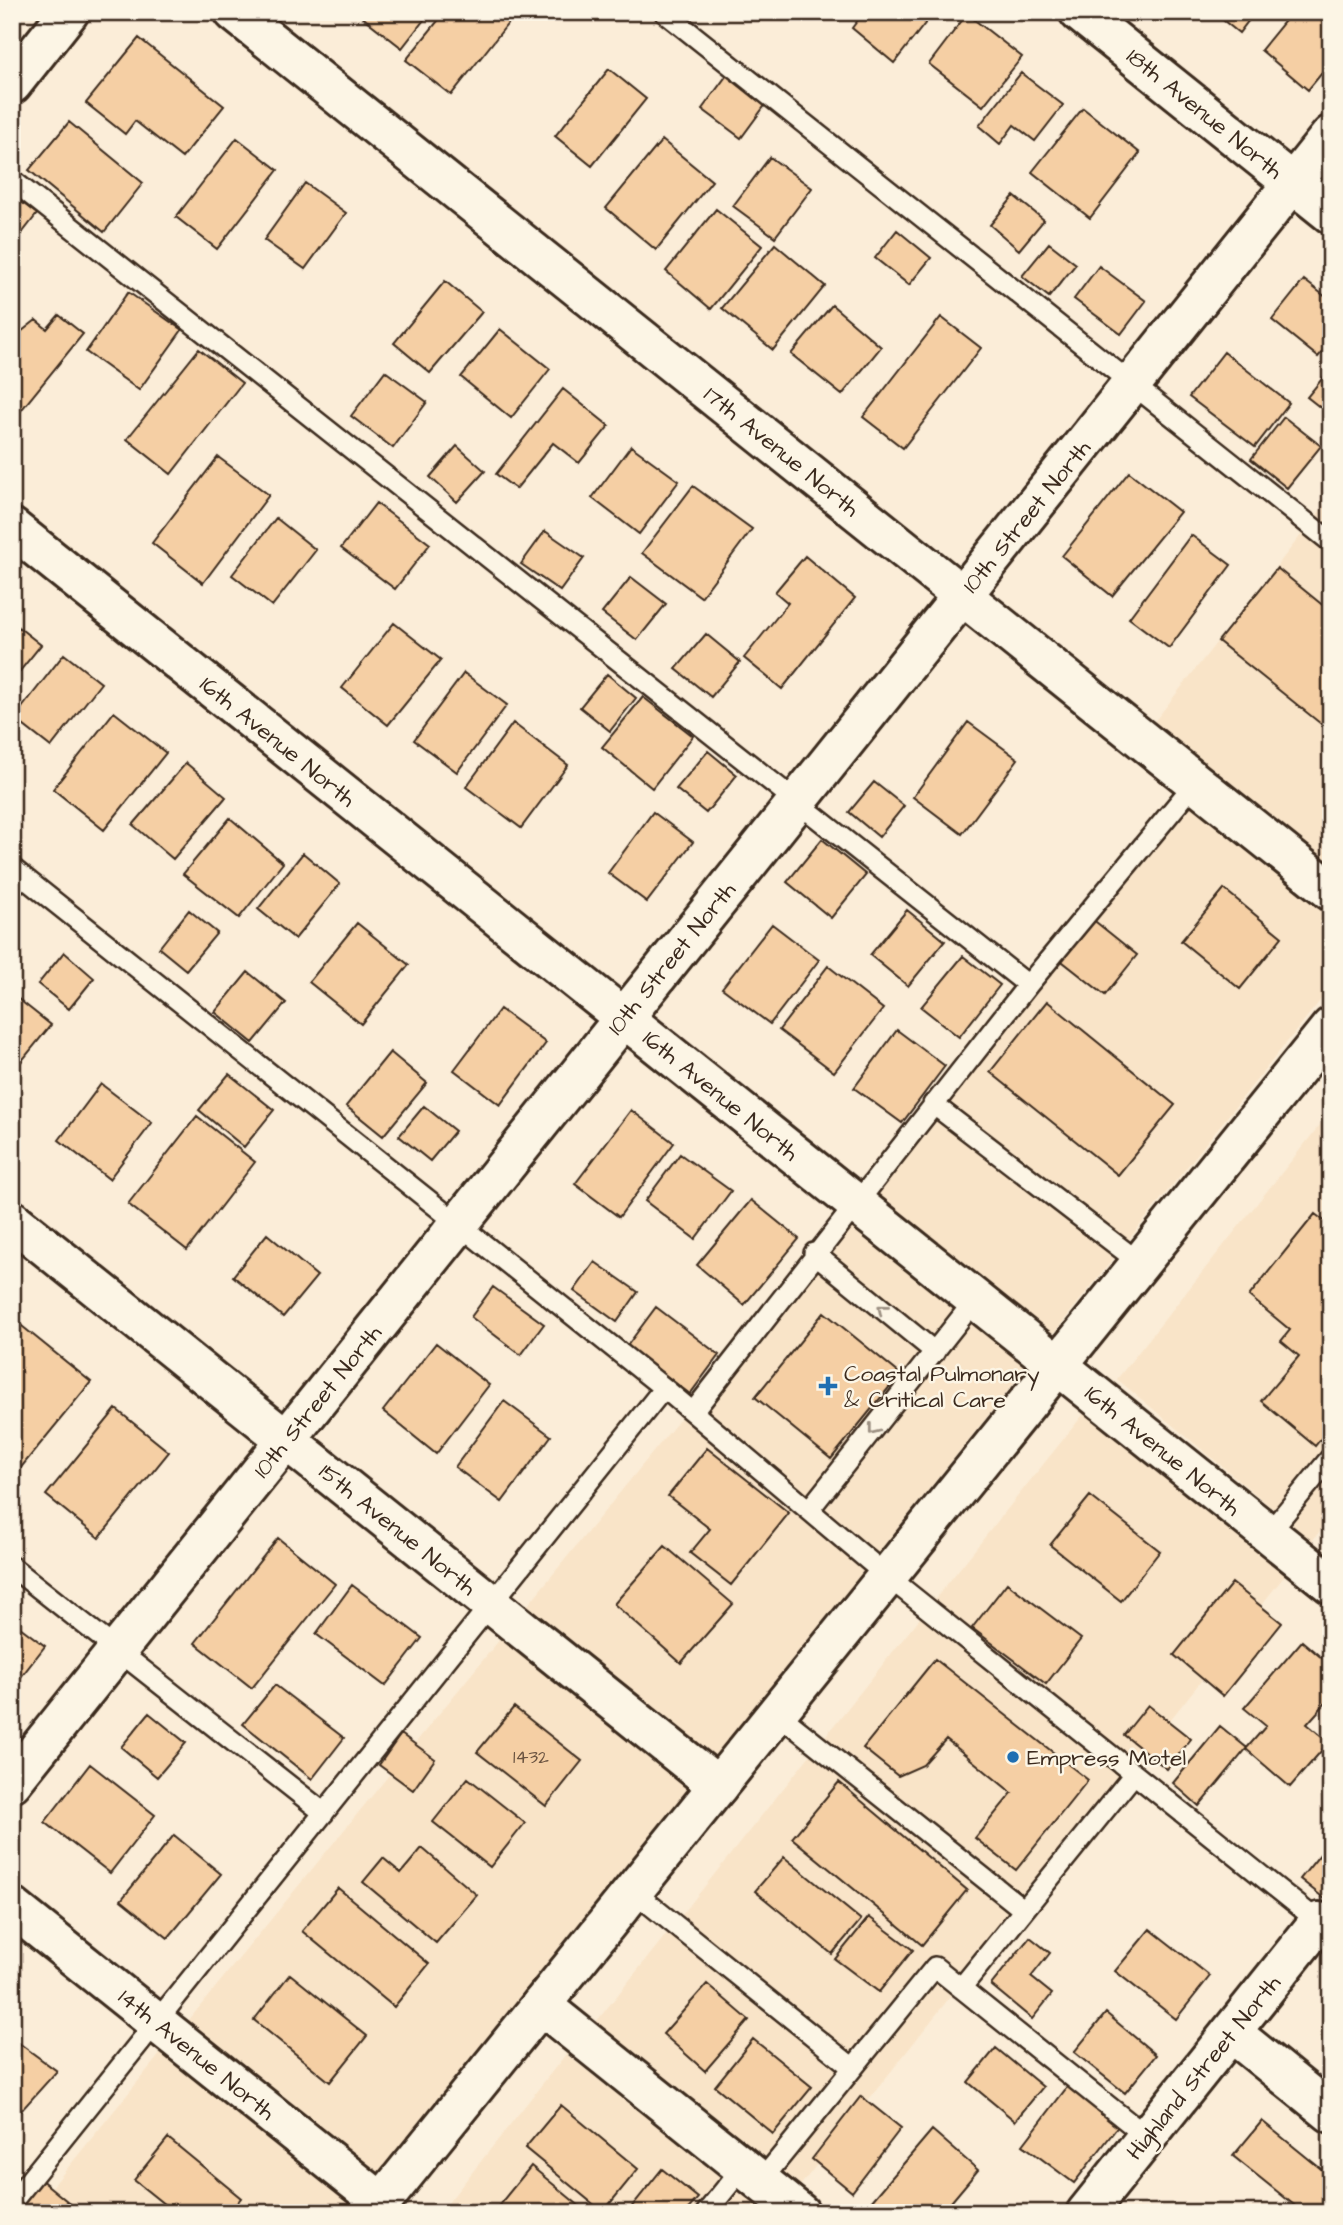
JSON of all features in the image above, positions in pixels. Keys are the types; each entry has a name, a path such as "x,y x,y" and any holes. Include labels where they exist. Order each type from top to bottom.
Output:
{"street":[{"path":"12,84 69,12"},
{"name":"17th Avenue North","path":"234,12 1331,891"},
{"name":"18th Avenue North","path":"1079,12 1331,214"},
{"name":"10th Street North","path":"12,1782 1331,135"},
{"name":"16th Avenue North","path":"12,528 1331,1584"},
{"path":"377,2207 1331,1027"},
{"name":"15th Avenue North","path":"12,1220 718,1786"},
{"name":"14th Avenue North","path":"12,1907 157,2022 377,2207"},
{"name":"Highland Street North","path":"1086,2213 1231,2032 1325,1926"},
{"path":"541,2005 800,2213"},
{"path":"1231,2032 1331,2113"}],"lane":[{"path":"664,12 1331,542"},
{"path":"12,180 1028,985"},
{"path":"693,1412 854,1202 1196,782"},
{"path":"12,868 664,1388 887,1576 1325,1926"},
{"path":"933,1104 1140,1263"},
{"path":"814,1253 935,1352"},
{"path":"809,1510 976,1299"},
{"path":"12,2202 664,1388"},
{"path":"1268,1534 1331,1457"},
{"path":"12,1567 324,1813"},
{"path":"777,1713 1024,1910"},
{"path":"961,1988 1134,1774"},
{"path":"633,1891 853,2068"},
{"path":"706,2213 752,2174 853,2068 935,1967 1147,2137"}],"shaded area":[{"path":"1331,497 1331,864 1154,722"},
{"path":"1185,800 1331,917 1331,987 1053,1334 869,1187"},
{"path":"1331,1111 1331,1517 1312,1541 1117,1379"},
{"path":"843,1220 1027,1367 715,1756 527,1606"},
{"path":"1086,1411 1286,1574 800,2186 596,2022"},
{"path":"501,1638 689,1789 380,2174 188,2021"},
{"path":"161,2053 354,2207 349,2213 31,2213"},
{"path":"566,2054 767,2213 440,2213"}],"building":[{"path":"364,12 430,12 402,48 361,16"},
{"path":"445,12 517,12 451,95 406,60"},
{"path":"864,12 934,12 894,63 852,28"},
{"path":"1213,12 1255,12 1239,33"},
{"path":"1292,12 1331,12 1331,62 1308,90 1261,50"},
{"path":"967,14 1022,57 983,106 929,64"},
{"path":"139,38 224,106 182,158 135,121 125,134 86,103"},
{"path":"609,69 646,99 592,166 555,136"},
{"path":"1021,73 1063,105 1035,141 1014,125 1000,144 979,126"},
{"path":"727,75 766,104 741,138 702,109"},
{"path":"1083,108 1140,153 1090,218 1032,172"},
{"path":"69,122 143,183 104,232 29,170"},
{"path":"237,138 278,170 217,249 176,217"},
{"path":"662,140 712,181 656,250 606,208"},
{"path":"770,157 812,188 775,237 733,206"},
{"path":"305,183 346,213 305,269 264,240"},
{"path":"12,195 37,214 12,246"},
{"path":"1014,196 1044,220 1019,250 990,225"},
{"path":"716,209 762,246 711,309 666,271"},
{"path":"897,230 931,258 909,285 875,258"},
{"path":"1049,243 1076,264 1049,297 1022,276"},
{"path":"775,244 825,286 773,350 722,308"},
{"path":"1099,266 1146,301 1121,334 1074,299"},
{"path":"1304,280 1331,301 1331,342 1318,357 1272,320"},
{"path":"445,281 482,312 430,373 394,343"},
{"path":"128,292 182,330 139,390 86,352"},
{"path":"832,305 881,347 842,395 791,354"},
{"path":"59,315 83,334 19,413 12,408 12,339 36,320 47,329"},
{"path":"941,317 981,348 903,448 863,417"},
{"path":"500,329 550,369 511,418 461,377"},
{"path":"199,349 242,383 171,474 127,439"},
{"path":"1224,352 1289,403 1255,447 1189,397"},
{"path":"1331,368 1331,416 1307,397"},
{"path":"385,371 427,402 393,448 351,416"},
{"path":"563,389 609,426 579,463 553,443 516,489 496,474"},
{"path":"1284,417 1321,446 1287,488 1251,459"},
{"path":"457,446 485,471 457,502 430,477"},
{"path":"631,446 679,481 639,534 592,498"},
{"path":"218,457 269,495 203,583 152,543"},
{"path":"1129,472 1180,512 1112,596 1062,556"},
{"path":"693,486 752,529 701,597 642,553"},
{"path":"376,503 430,544 395,589 341,548"},
{"path":"276,518 316,550 272,606 232,575"},
{"path":"545,531 584,558 560,591 521,564"},
{"path":"1191,535 1231,565 1169,648 1129,618"},
{"path":"805,556 855,598 782,689 744,658 788,603 775,592"},
{"path":"1277,568 1331,612 1331,732 1218,641"},
{"path":"631,577 666,604 637,640 602,613"},
{"path":"12,622 41,645 12,681"},
{"path":"394,623 441,660 388,725 342,688"},
{"path":"706,634 740,662 711,697 676,669"},
{"path":"64,654 101,683 51,747 14,718"},
{"path":"464,673 507,705 457,772 414,740"},
{"path":"607,674 636,698 610,731 580,707"},
{"path":"643,697 693,736 652,788 602,747"},
{"path":"114,712 166,753 104,830 53,789"},
{"path":"968,722 1018,759 962,834 913,797"},
{"path":"513,723 568,765 521,828 466,787"},
{"path":"708,751 737,775 706,813 676,789"},
{"path":"186,763 226,797 173,859 133,825"},
{"path":"874,782 904,806 879,837 849,812"},
{"path":"653,812 693,842 647,902 608,873"},
{"path":"230,818 283,863 239,918 183,874"},
{"path":"822,839 866,875 831,918 787,882"},
{"path":"303,853 340,884 295,939 258,909"},
{"path":"1224,889 1282,937 1240,989 1181,941"},
{"path":"189,910 217,933 186,970 159,948"},
{"path":"907,910 945,941 908,986 870,955"},
{"path":"1091,918 1137,955 1105,995 1058,958"},
{"path":"357,923 409,965 361,1024 309,982"},
{"path":"772,924 819,960 770,1024 722,988"},
{"path":"64,952 94,978 69,1009 38,984"},
{"path":"963,956 1000,985 959,1037 921,1007"},
{"path":"828,966 883,1009 834,1072 779,1030"},
{"path":"248,972 286,1003 253,1043 215,1012"},
{"path":"12,994 51,1025 12,1073"},
{"path":"1047,1001 1175,1105 1118,1175 990,1072"},
{"path":"500,1009 546,1043 500,1105 454,1070"},
{"path":"897,1030 945,1066 902,1123 854,1088"},
{"path":"390,1052 427,1083 383,1136 346,1106"},
{"path":"229,1074 274,1110 244,1147 199,1110"},
{"path":"101,1084 152,1123 109,1179 59,1140"},
{"path":"424,1106 455,1131 430,1161 399,1136"},
{"path":"631,1110 674,1143 619,1217 575,1184"},
{"path":"197,1116 255,1162 187,1250 128,1204"},
{"path":"680,1154 731,1191 695,1239 645,1201"},
{"path":"751,1200 799,1239 744,1305 697,1265"},
{"path":"1315,1214 1331,1226 1331,1426 1315,1446 1261,1401 1299,1356 1281,1341 1290,1330 1249,1296"},
{"path":"267,1234 317,1276 283,1317 233,1276"},
{"path":"595,1262 638,1292 617,1322 574,1291"},
{"path":"493,1287 544,1324 521,1355 471,1317"},
{"path":"656,1307 719,1355 690,1394 627,1346"},
{"name":"Coastal Pulmonary & Critical Care","path":"824,1312 900,1374 831,1459 755,1397"},
{"path":"12,1318 91,1382 14,1476 12,1474"},
{"path":"436,1343 489,1385 436,1454 383,1411"},
{"path":"504,1401 551,1436 502,1502 455,1467"},
{"path":"116,1409 169,1452 99,1538 46,1495"},
{"path":"707,1448 789,1513 731,1585 690,1553 710,1529 668,1496"},
{"path":"1090,1496 1160,1551 1121,1601 1050,1545"},
{"path":"278,1538 335,1584 252,1688 195,1643"},
{"path":"665,1546 733,1604 681,1663 614,1604"},
{"path":"1007,1583 1081,1639 1046,1684 972,1628"},
{"path":"1232,1583 1282,1623 1223,1696 1174,1655"},
{"path":"352,1585 422,1638 385,1686 316,1634"},
{"path":"12,1621 45,1646 17,1682 12,1678"},
{"path":"1302,1641 1331,1666 1331,1697 1307,1724 1329,1742 1290,1787 1246,1749 1266,1726 1244,1708"},
{"name":"Empress Motel","path":"935,1659 1088,1780 1016,1870 975,1838 1012,1793 946,1739 923,1765 898,1776 863,1748"},
{"path":"275,1685 344,1738 312,1779 243,1724"},
{"path":"1148,1705 1191,1739 1167,1769 1124,1735"},
{"path":"514,1707 582,1761 546,1806 477,1752"},
{"path":"149,1713 186,1743 157,1777 121,1747"},
{"path":"1220,1726 1247,1748 1199,1806 1173,1783"},
{"path":"401,1734 435,1759 413,1790 379,1765"},
{"path":"90,1764 155,1815 110,1873 45,1822"},
{"path":"468,1778 525,1823 490,1867 433,1822"},
{"path":"839,1782 967,1890 922,1945 792,1838"},
{"path":"174,1835 221,1874 168,1938 121,1900"},
{"path":"1326,1847 1331,1851 1331,1904 1300,1879"},
{"path":"422,1848 477,1895 436,1943 363,1882 383,1858 401,1873"},
{"path":"784,1857 861,1920 832,1954 755,1891"},
{"path":"338,1888 429,1964 394,2007 302,1931"},
{"path":"869,1917 913,1950 879,1992 835,1959"},
{"path":"1150,1929 1210,1976 1176,2019 1115,1971"},
{"path":"1030,1937 1050,1953 1031,1977 1052,1994 1032,2019 991,1985"},
{"path":"290,1974 367,2036 330,2082 254,2020"},
{"path":"707,1984 749,2020 705,2071 663,2034"},
{"path":"1106,2013 1156,2055 1125,2093 1074,2052"},
{"path":"12,2038 57,2071 21,2111 12,2104"},
{"path":"753,2039 812,2087 773,2134 715,2086"},
{"path":"996,2048 1043,2087 1015,2121 968,2082"},
{"path":"1068,2086 1119,2125 1074,2183 1023,2145"},
{"path":"861,2096 901,2128 852,2192 812,2159"},
{"path":"561,2105 638,2169 603,2212 525,2148"},
{"path":"1262,2121 1331,2177 1330,2213 1304,2213 1233,2156"},
{"path":"932,2130 978,2170 942,2213 884,2213 871,2202"},
{"path":"168,2138 241,2198 229,2213 175,2213 134,2180"},
{"path":"531,2166 588,2213 499,2213 495,2210"},
{"path":"662,2169 698,2198 685,2213 634,2213 630,2209"},
{"path":"40,2179 73,2206 68,2213 21,2213 16,2209"}],"place":[{"name":"Coastal Pulmonary & Critical Care","path":"828,1386"},
{"name":"Empress Motel","path":"1013,1757"}]}
